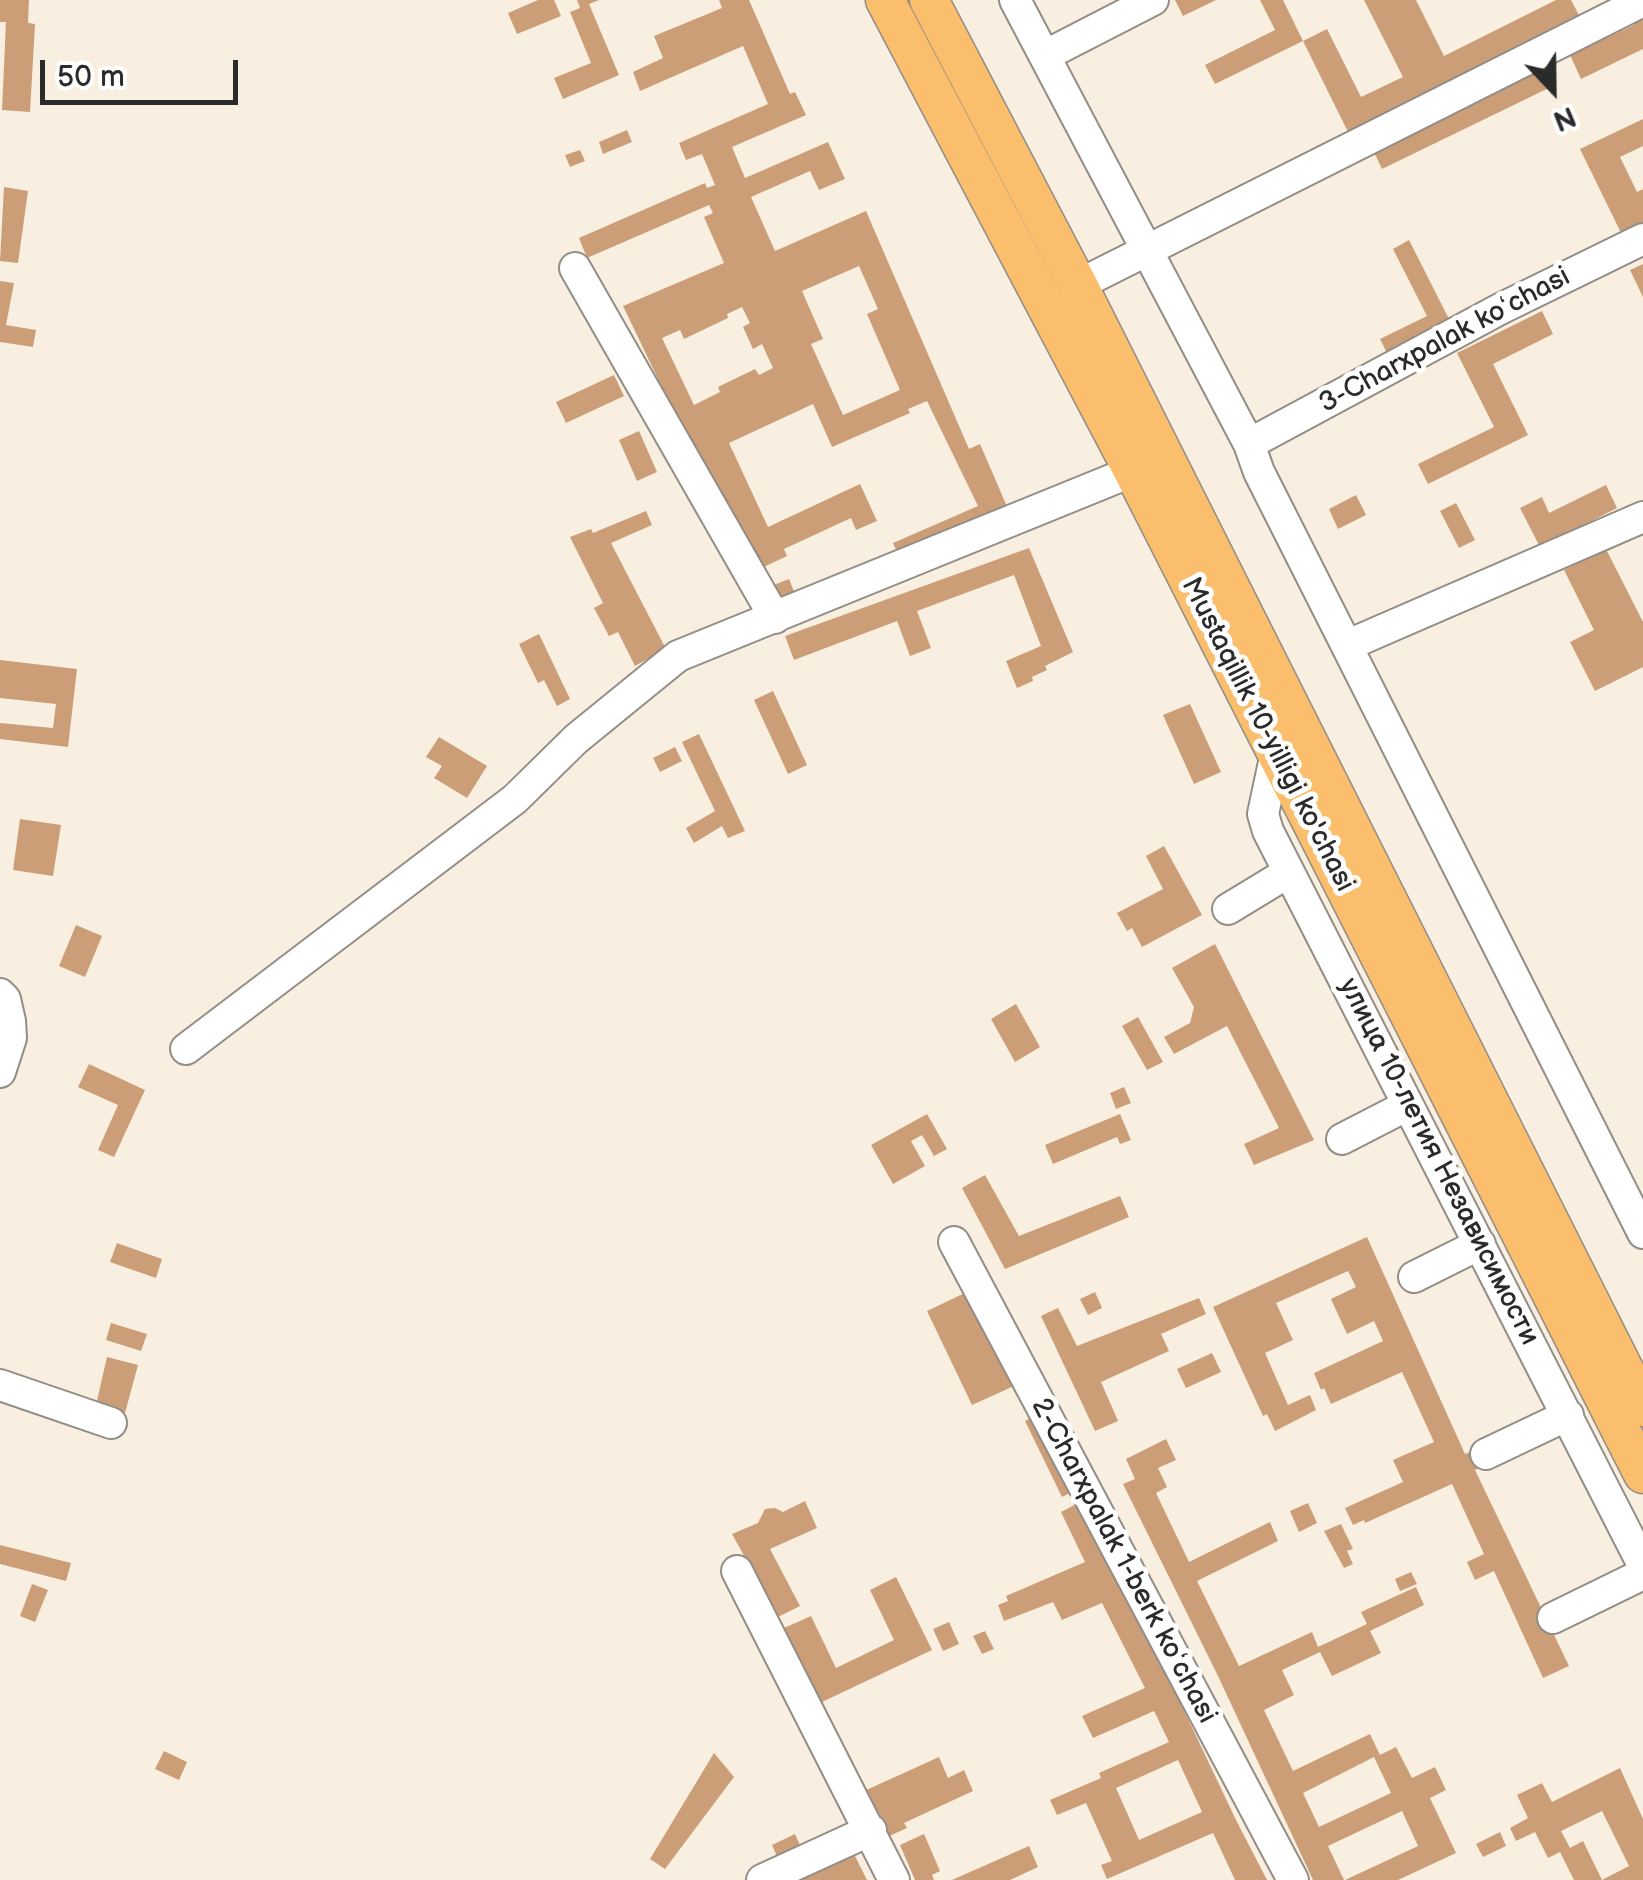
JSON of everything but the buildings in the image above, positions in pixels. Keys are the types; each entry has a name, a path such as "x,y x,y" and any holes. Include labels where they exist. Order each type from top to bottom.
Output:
{"main road":[{"name":"Mustaqillik 10-yilligi ko'chasi","path":"885,0 1149,465 1643,1406"},
{"name":"Mustaqillik 10-yilligi ko'chasi","path":"930,0 1078,285 1149,465 1276,753 1643,1474"}],"street":[{"path":"1014,0 1249,444 1259,472 1643,1233"},
{"path":"1046,55 1154,0"},
{"path":"1078,285 1643,1"},
{"name":"3-Charxpalak koʻchasi","path":"1249,444 1500,309 1643,239"},
{"path":"576,268 775,618"},
{"path":"186,1049 515,799 576,739 678,656 1149,465"},
{"path":"1348,645 1643,517"},
{"name":"улица 10-летия Независимости","path":"1276,753 1263,814 1289,872 1643,1565"},
{"path":"1228,909 1289,872"},
{"path":"0,994 5,1000 11,1038 0,1072"},
{"path":"1342,1139 1408,1105"},
{"name":"2-Charxpalak 1-berk koʻchasi","path":"954,1242 1292,1880"},
{"path":"1414,1278 1480,1244"},
{"path":"0,1385 111,1423"},
{"path":"1486,1454 1568,1416"},
{"path":"737,1571 894,1880"},
{"path":"1553,1618 1643,1574"},
{"path":"762,1880 871,1830"}]}
